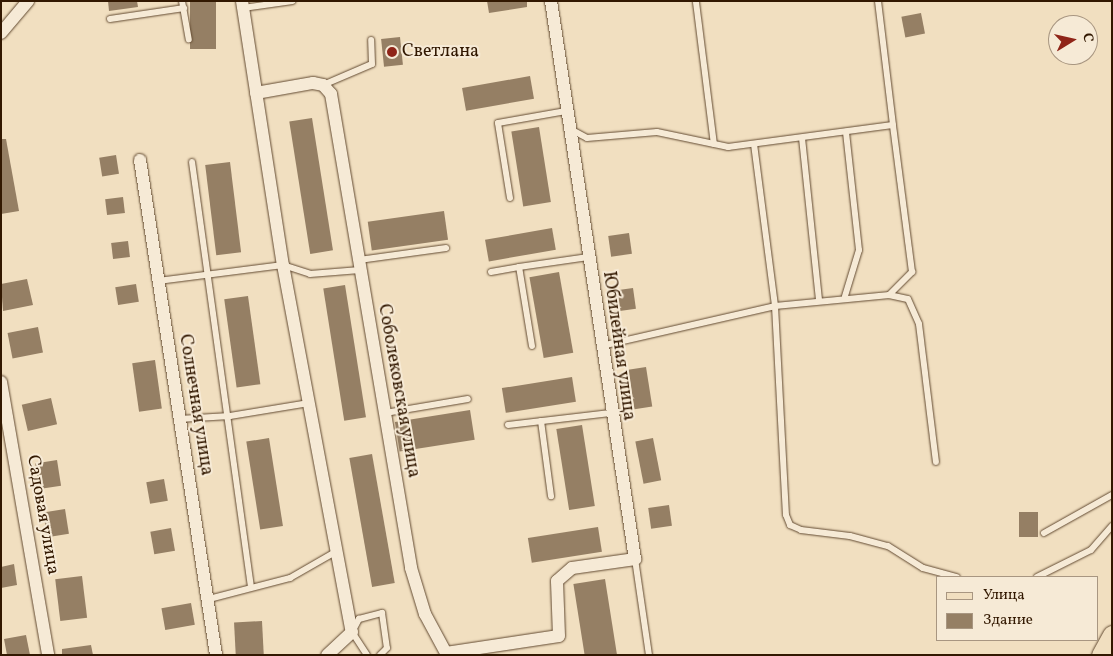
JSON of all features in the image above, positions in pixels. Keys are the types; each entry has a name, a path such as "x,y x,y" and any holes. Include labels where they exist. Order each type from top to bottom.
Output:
{"main road":[{"path":"1101,655 1112,635"}],"street":[{"path":"1,33 28,1"},
{"name":"Юбилейная улица","path":"550,1 610,413 635,559"},
{"path":"242,5 283,265 312,402 352,632 327,655"},
{"path":"256,92 323,85"},
{"name":"Соболековская улица","path":"323,85 331,94 411,568 425,614 444,654 560,636 557,581 572,568 635,559"},
{"name":"Солнечная улица","path":"140,160 179,419 209,599 216,655"},
{"name":"Садовая улица","path":"1,382 48,655"}],"lane":[{"path":"242,5 293,1"},
{"path":"878,1 912,272 889,294"},
{"path":"696,2 714,144"},
{"path":"110,19 183,5 189,39"},
{"path":"323,85 372,64 371,40"},
{"path":"510,198 498,123 566,111"},
{"path":"568,128 586,138 657,132 714,144 754,144 894,125"},
{"path":"845,296 858,250 846,132"},
{"path":"802,138 819,299"},
{"path":"754,144 775,306 783,492 790,524 888,546 923,568 953,576"},
{"path":"192,162 210,272 251,585"},
{"path":"158,281 210,272 283,265 310,274 446,248"},
{"path":"490,272 588,257"},
{"path":"519,267 532,346"},
{"path":"600,347 775,306 819,299 889,294 908,299 920,324 936,462"},
{"path":"384,413 468,399"},
{"path":"179,419 230,416 312,402"},
{"path":"508,425 610,413"},
{"path":"541,421 552,496"},
{"path":"1044,533 1112,495"},
{"path":"1039,576 1091,550 1112,526"},
{"path":"209,599 251,585 290,578 337,551"},
{"path":"635,559 649,655"},
{"path":"367,655 352,632 359,619 382,613 387,648 380,655"}],"building":[{"path":"108,1 137,1 138,7 109,11"},
{"path":"190,1 216,1 216,49 190,49"},
{"path":"487,1 527,1 527,7 489,13"},
{"path":"921,13 925,34 905,37 901,17"},
{"name":"Светлана","path":"400,37 403,65 384,67 381,39"},
{"path":"530,76 534,99 466,111 462,88"},
{"path":"312,118 333,250 310,254 289,122"},
{"path":"539,127 551,202 523,206 511,131"},
{"path":"1,139 6,139 19,211 1,214"},
{"path":"116,155 119,174 102,176 99,158"},
{"path":"230,162 241,252 216,255 205,165"},
{"path":"123,197 125,213 107,215 105,199"},
{"path":"444,211 448,240 372,250 368,222"},
{"path":"552,228 556,250 489,261 485,240"},
{"path":"629,233 632,254 611,257 608,236"},
{"path":"128,241 130,257 113,259 111,243"},
{"path":"559,272 573,353 544,358 529,277"},
{"path":"27,279 33,305 3,311 1,284"},
{"path":"136,284 139,302 118,305 115,287"},
{"path":"345,285 366,417 344,421 323,288"},
{"path":"633,288 636,309 616,312 613,291"},
{"path":"248,296 260,384 237,387 224,299"},
{"path":"38,327 43,353 13,358 8,333"},
{"path":"155,360 162,409 139,412 132,363"},
{"path":"646,367 652,407 634,409 628,370"},
{"path":"572,377 576,402 506,413 502,388"},
{"path":"51,398 57,424 28,431 22,405"},
{"path":"470,410 475,440 400,452 395,422"},
{"path":"582,425 595,506 569,510 556,429"},
{"path":"269,438 283,526 260,530 246,442"},
{"path":"653,438 661,480 644,484 635,441"},
{"path":"372,454 395,583 372,587 349,458"},
{"path":"57,460 61,486 39,489 35,463"},
{"path":"164,479 168,501 150,504 146,482"},
{"path":"669,505 672,526 651,529 648,508"},
{"path":"65,509 69,534 47,537 43,512"},
{"path":"1019,512 1038,512 1038,537 1019,537"},
{"path":"598,527 602,552 532,563 528,538"},
{"path":"171,528 175,551 154,554 150,532"},
{"path":"14,564 17,585 1,588 1,567"},
{"path":"82,576 87,618 60,621 55,579"},
{"path":"605,579 617,655 585,655 573,584"},
{"path":"191,603 195,625 165,630 161,608"},
{"path":"262,621 264,655 236,655 234,622"},
{"path":"26,635 30,655 7,655 4,639"},
{"path":"91,645 93,655 62,655 62,649"}],"place":[{"name":"Светлана","path":"392,52"}]}
